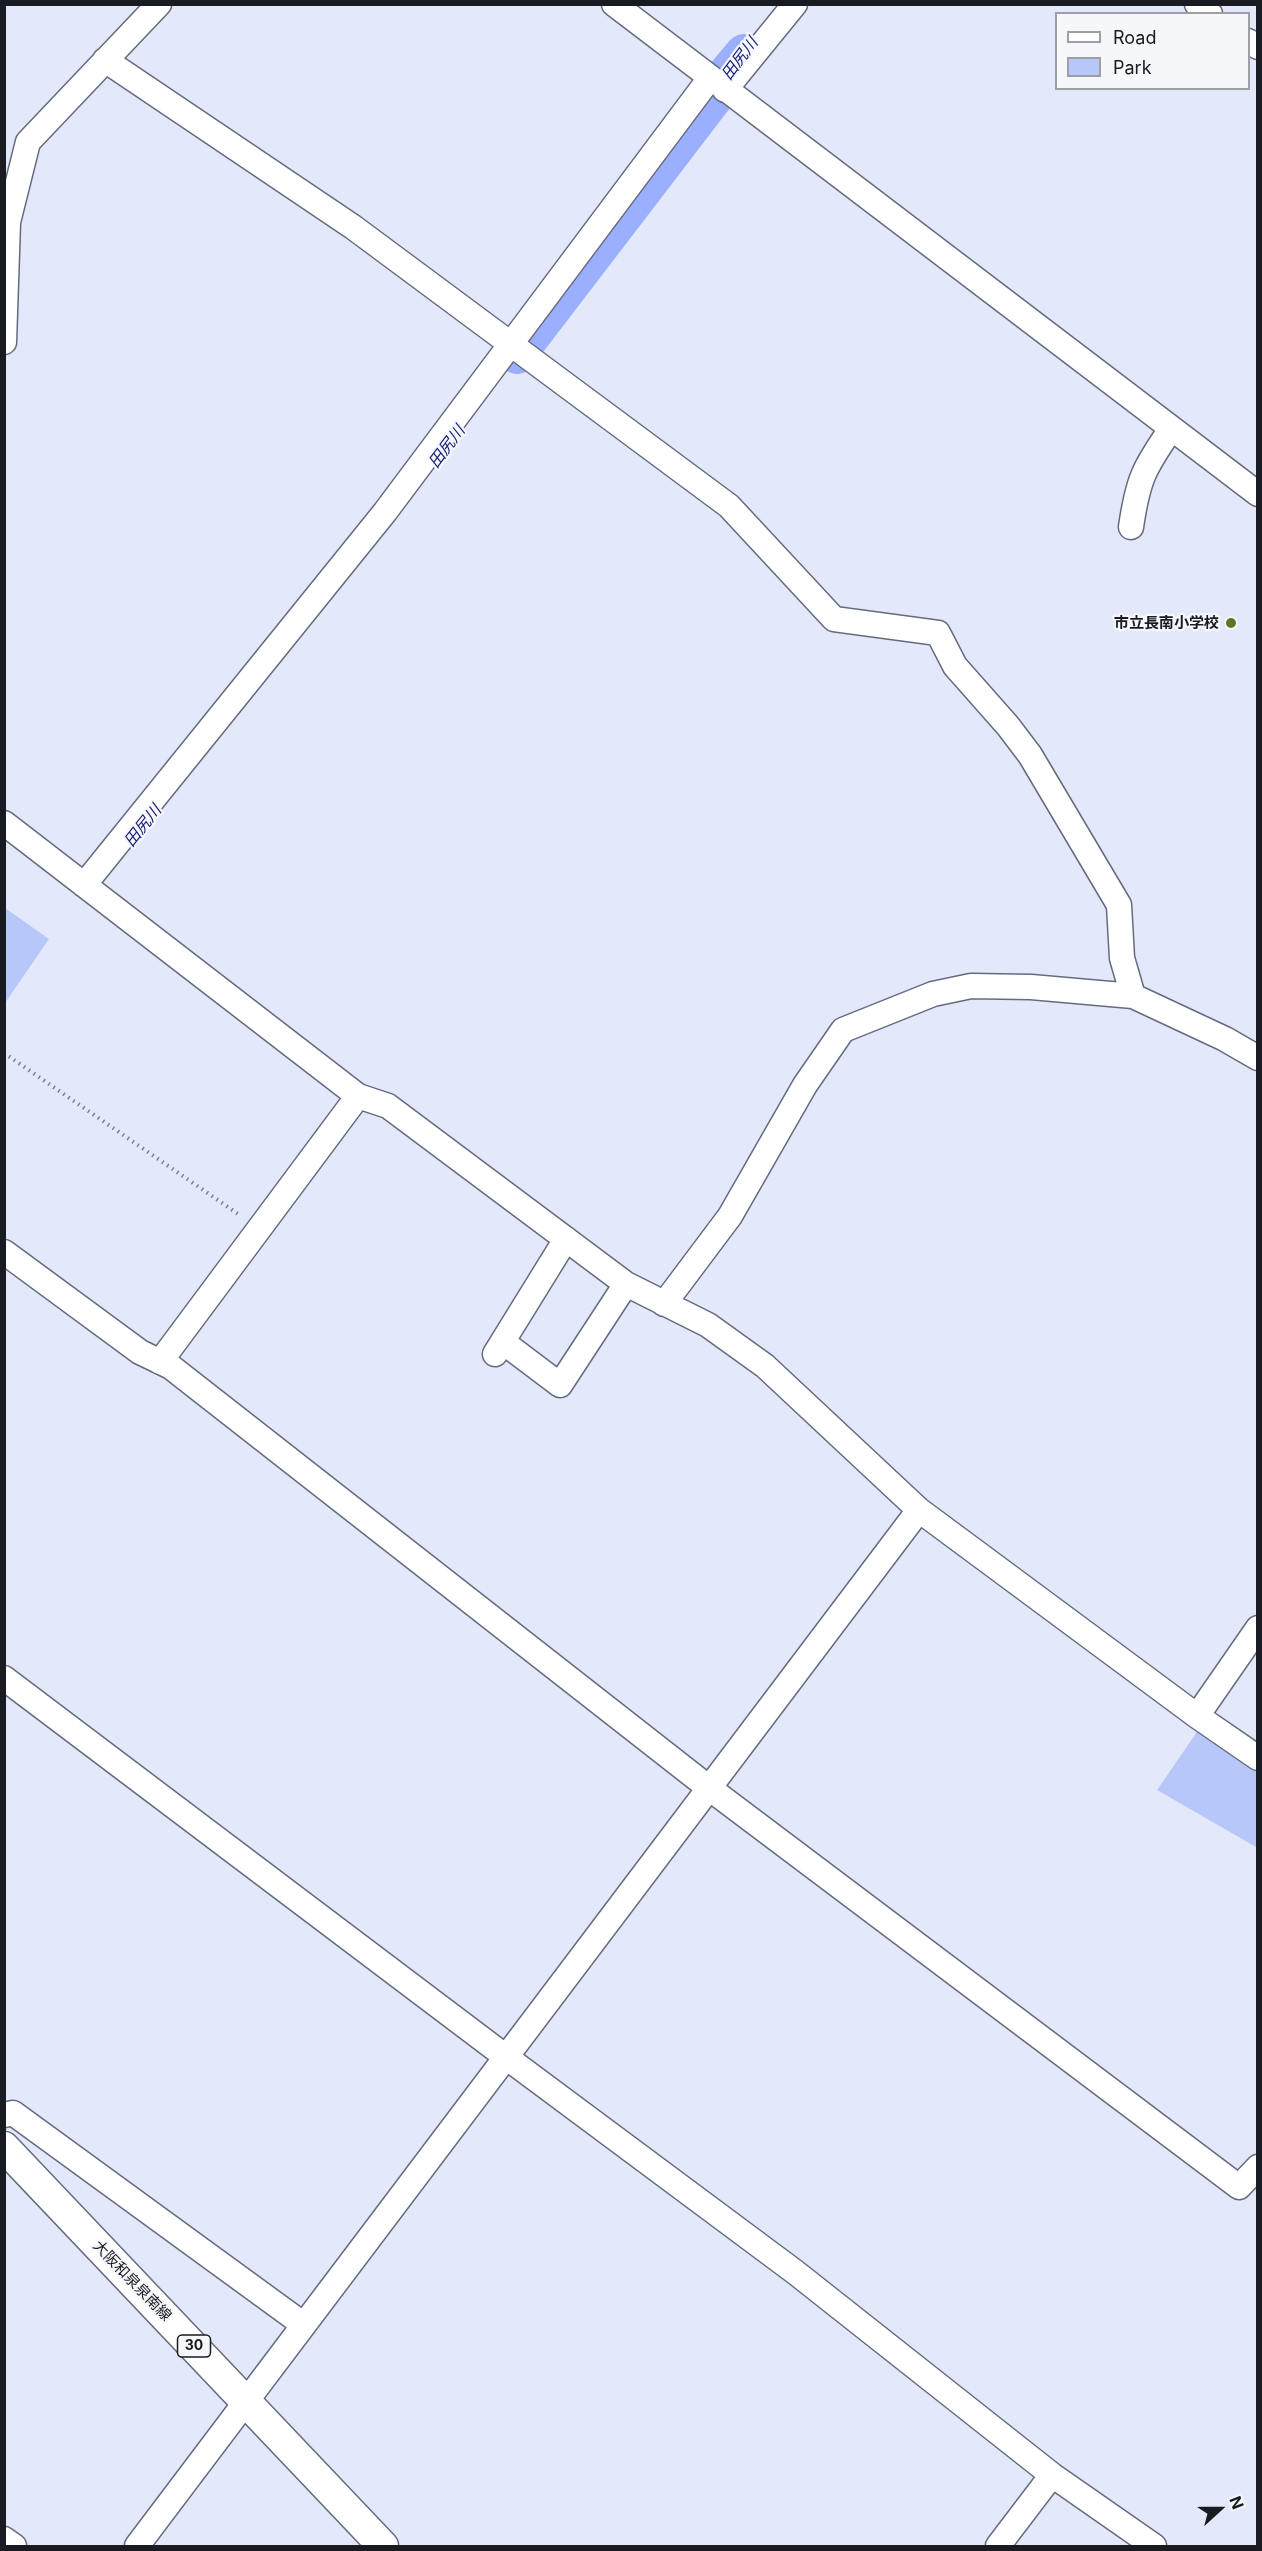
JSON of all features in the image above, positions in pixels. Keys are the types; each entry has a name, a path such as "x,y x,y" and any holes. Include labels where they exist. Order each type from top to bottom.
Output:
{"main road":[{"name":"大阪和泉泉南線","path":"4,2146 383,2547"}],"street":[{"path":"4,342 8,222 28,142 159,4"},
{"path":"614,4 1257,494"},
{"path":"84,885 385,512 510,345 718,84 795,4"},
{"path":"105,60 353,227 729,506 834,619 938,633 955,666 1008,726 1030,755 1119,905 1122,958 1132,996"},
{"path":"1131,527 1137,488 1143,471 1171,429"},
{"path":"4,824 358,1096 388,1106 626,1284 708,1325 765,1366 919,1510 1257,1758"},
{"path":"664,1304 729,1216 805,1085 843,1030 933,994 971,986 1031,987 1132,996 1225,1040 1257,1058"},
{"path":"160,1362 358,1096"},
{"path":"566,1239 498,1349 560,1384 626,1284"},
{"path":"4,1252 140,1352 171,1367 709,1788 1239,2187 1257,2167"},
{"path":"136,2547 919,1510"},
{"path":"1197,1716 1257,1628"},
{"path":"4,1678 795,2272 1052,2475 1154,2547"},
{"path":"4,2115 13,2113 304,2325"},
{"path":"998,2547 1052,2475"},
{"path":"4,2540 14,2547"}],"path":[{"path":"4,1053 259,1229"}],"green space":[{"path":"5,908 49,939 5,1003"},
{"path":"1199,1729 1257,1772 1256,1847 1157,1790"}],"waterway":[{"name":"田尻川","path":"517,355 713,99 728,72 744,53"}],"place":[{"name":"市立長南小学校","path":"1231,623"}]}
